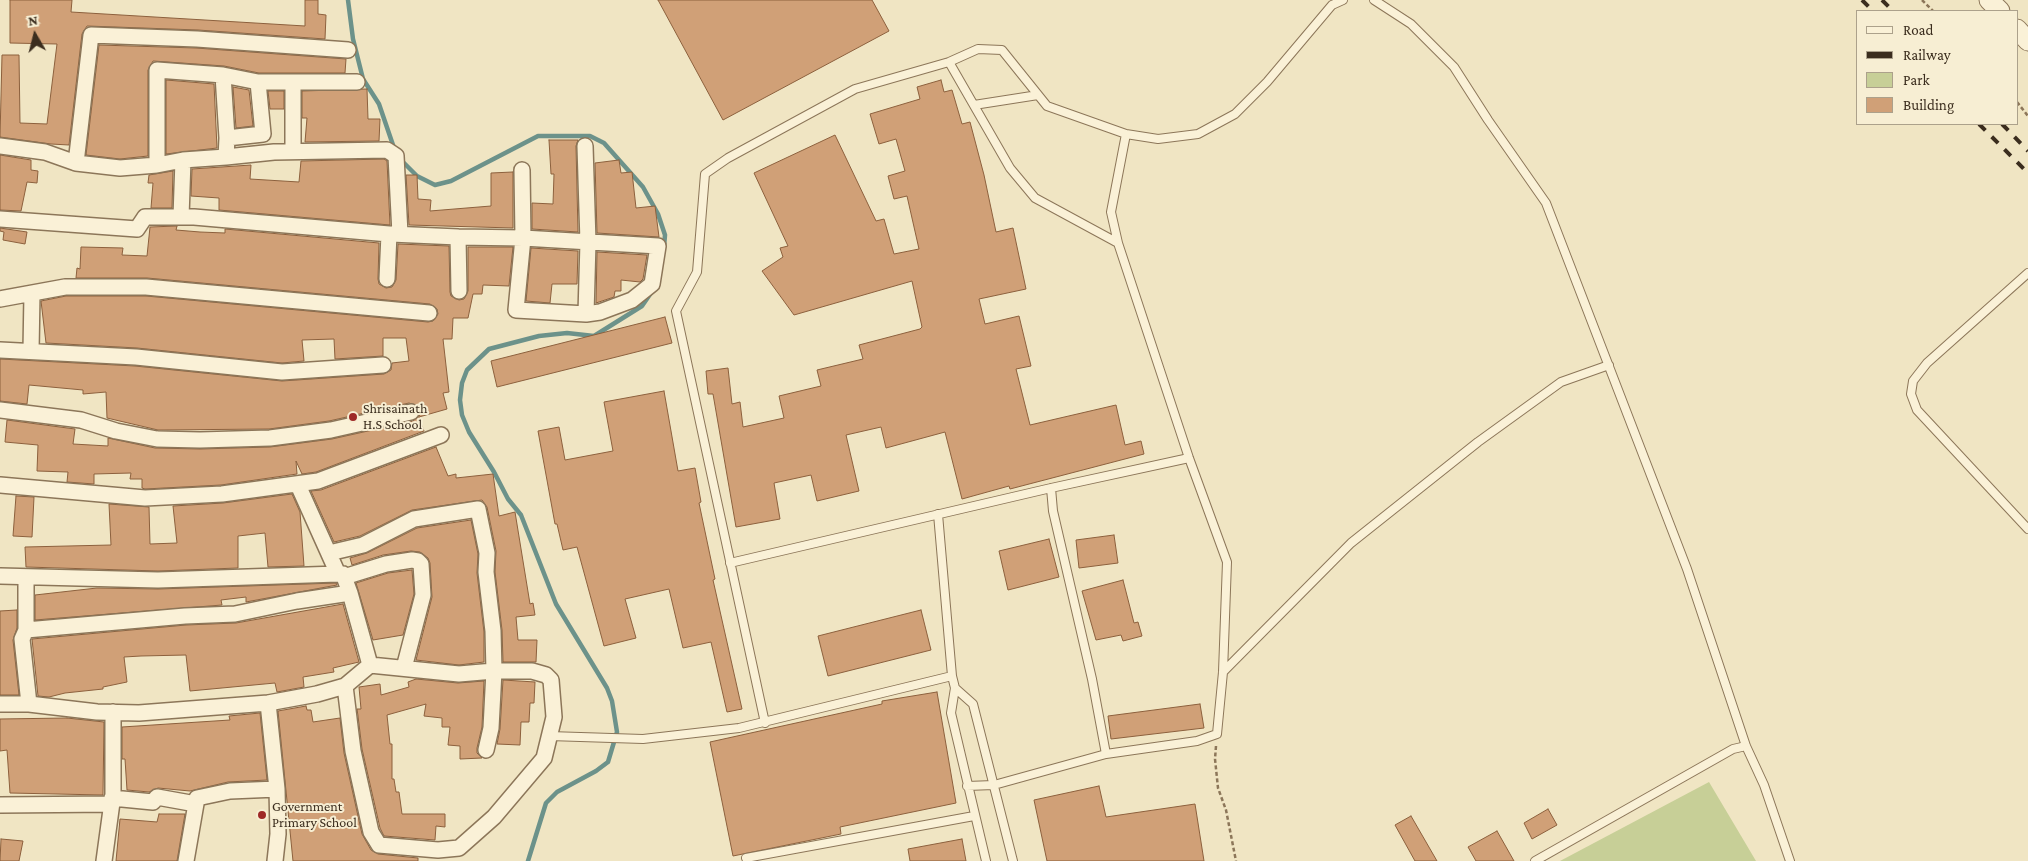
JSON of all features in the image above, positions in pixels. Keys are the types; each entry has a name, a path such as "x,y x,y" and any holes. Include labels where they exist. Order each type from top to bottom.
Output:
{"street":[{"path":"1989,0 1999,10"},
{"path":"2018,30 2028,40"},
{"path":"76,163 91,36 197,39 348,50"},
{"path":"157,165 157,70 223,75 258,82 293,84 357,82"},
{"path":"223,75 227,138 226,157"},
{"path":"227,138 263,134 258,82"},
{"path":"293,84 293,151"},
{"path":"0,146 45,152 76,163 120,168 157,165 184,160 293,151 387,150 396,156 395,234 387,280"},
{"path":"585,146 588,242 586,314"},
{"path":"180,218 184,160"},
{"path":"0,219 137,229 145,217 180,218 395,234 523,238 658,246 652,284 632,300 600,312 586,314 516,310 523,238 522,170"},
{"path":"458,237 460,291"},
{"path":"0,298 65,287 146,287 429,313"},
{"path":"31,351 32,294"},
{"path":"0,350 136,357 282,372 383,365"},
{"path":"0,410 81,420 116,431 157,439 200,440 270,438 331,430 411,412"},
{"path":"0,484 145,498 222,494 318,481 440,435"},
{"path":"298,485 350,594 370,665"},
{"path":"329,553 363,545 414,519 478,508 487,552 486,572 493,631 492,728 486,750"},
{"path":"0,576 158,580 341,576 395,562 418,561 421,564 423,595 404,668"},
{"path":"26,577 26,630 22,639 29,704"},
{"path":"26,630 185,616 235,614 297,601 350,594"},
{"path":"0,704 29,704 96,712 139,713 268,703 317,694 345,686 370,665 459,674 494,671 532,671 546,675 551,680 555,736 544,758 494,817 460,848 438,850 379,845 371,832 353,751 345,686"},
{"path":"268,703 277,789 278,834 275,861"},
{"path":"104,861 112,801 114,712"},
{"path":"186,861 197,798 230,790 277,789"},
{"path":"0,805 112,801 153,802 157,798 196,804"}],"lane":[{"path":"765,722 676,311 697,272 705,174 728,158 855,89 949,62 978,49 1002,50 1047,106 1126,134 1158,139 1198,134 1236,114 1267,82 1332,5 1343,0"},
{"path":"1374,0 1411,24 1454,67 1488,120 1546,203 1687,569 1746,746 1764,785 1790,861"},
{"path":"949,62 1010,168 1036,198 1118,243"},
{"path":"974,105 1038,95"},
{"path":"967,786 994,785 1106,754 1197,741 1217,734 1223,672 1227,562 1189,458 1118,243 1111,212 1126,134"},
{"path":"2028,273 1927,363 1913,381 1911,394 1917,410 2028,530"},
{"path":"1223,672 1351,544 1478,442 1561,382 1609,365"},
{"path":"730,563 1051,488 1189,458"},
{"path":"1051,488 1053,511 1092,679 1106,754"},
{"path":"938,514 952,676 955,688 951,713 986,861"},
{"path":"555,736 642,739 765,722 952,676"},
{"path":"955,688 973,704 1013,861"},
{"path":"1535,861 1733,749 1746,746"},
{"path":"746,858 974,816"}],"path":[{"path":"1922,0 1931,10"},
{"path":"2018,103 2028,116"},
{"path":"1217,734 1215,759 1218,788 1226,810 1236,861"}],"green space":[{"path":"1709,782 1756,861 1560,861"}],"building":[{"path":"10,0 72,0 71,12 305,26 305,0 318,0 318,14 326,15 325,39 198,30 87,26 82,34 69,145 51,144 0,137 2,55 19,55 20,123 47,124 57,44 10,43"},
{"path":"658,0 872,0 889,31 723,120"},
{"path":"99,45 196,48 346,59 345,73 259,73 224,66 153,61 148,70 148,156 120,159 86,155"},
{"path":"166,80 214,84 217,148 166,154"},
{"path":"941,80 944,92 952,90 962,124 970,122 996,232 1013,228 1026,289 979,299 985,324 1019,316 1031,366 1016,369 1030,425 1116,405 1125,445 1141,441 1144,454 1010,489 1009,486 962,499 945,432 886,448 881,427 846,435 859,491 817,501 811,475 774,483 780,519 736,527 713,394 708,394 706,371 728,368 732,404 740,402 743,427 784,418 779,396 821,386 817,370 863,359 859,345 922,327 912,281 794,315 762,271 783,257 780,248 788,246 754,173 835,135 876,221 884,219 894,254 919,249 907,196 894,199 888,176 905,171 896,139 879,144 870,114 920,99 917,87"},
{"path":"233,87 249,90 253,126 236,128"},
{"path":"367,89 368,119 380,119 379,141 305,142 307,118 302,118 302,91"},
{"path":"268,91 284,91 284,109 270,109"},
{"path":"549,140 578,140 576,146 578,232 532,229 532,203 553,204 554,174 551,174"},
{"path":"0,155 31,160 31,170 38,171 37,183 27,182 21,211 0,210"},
{"path":"384,159 387,161 390,225 219,210 219,198 191,196 192,169 251,165 250,179 299,182 301,161"},
{"path":"619,160 621,173 632,172 636,208 655,206 659,237 597,233 595,163"},
{"path":"173,171 172,208 151,208 153,183 148,183 149,175"},
{"path":"513,172 513,228 409,225 406,175 417,175 418,199 431,200 430,211 491,206 491,173"},
{"path":"177,226 176,230 225,233 225,229 379,243 378,279 379,284 386,288 392,287 396,280 398,244 449,246 450,292 451,296 459,300 464,299 468,291 468,247 513,247 509,286 483,285 482,294 473,294 468,318 453,318 452,339 443,339 449,392 443,393 447,409 419,417 424,431 316,472 302,474 296,461 297,474 221,485 145,489 142,488 142,479 130,479 131,473 94,474 94,484 67,482 68,472 37,471 38,445 5,442 7,420 75,429 73,444 108,446 108,438 155,448 200,449 270,447 332,439 413,421 420,415 418,406 409,403 329,421 269,429 158,430 107,418 106,392 83,394 83,390 29,385 27,404 0,401 0,359 135,366 282,381 384,374 391,370 392,363 409,361 406,338 383,338 383,356 335,359 334,339 302,340 304,361 282,363 137,348 46,343 41,301 66,296 146,296 428,322 433,321 438,314 437,309 430,304 147,278 76,278 77,268 80,269 81,247 123,248 122,255 147,256 150,227"},
{"path":"0,228 27,232 25,244 3,240 4,232 0,231"},
{"path":"531,248 578,251 577,284 552,284 550,303 526,301"},
{"path":"597,252 647,255 643,279 640,282 621,280 621,291 615,291 614,297 596,303"},
{"path":"665,317 672,343 497,387 491,361"},
{"path":"664,391 678,471 695,468 701,502 699,503 715,579 713,580 742,709 727,712 711,642 683,648 669,589 625,599 636,638 604,646 577,547 563,550 557,524 555,524 538,431 559,427 565,460 613,451 604,402"},
{"path":"436,447 448,476 456,474 456,478 493,474 499,516 515,512 530,604 533,603 535,615 516,617 518,640 537,640 536,662 503,662 502,630 495,572 496,551 487,507 482,500 412,510 360,536 334,542 311,491 321,490"},
{"path":"292,494 300,512 304,566 268,567 265,533 238,536 238,568 158,571 26,567 25,547 111,545 109,504 149,507 150,544 177,543 173,506 223,503"},
{"path":"16,496 34,497 32,537 13,536"},
{"path":"471,520 478,554 477,573 484,632 484,662 459,665 416,660 432,597 428,558 420,552 411,551 383,555 352,565 350,558 367,553 417,528"},
{"path":"1114,535 1118,563 1079,568 1076,540"},
{"path":"1049,539 1059,577 1008,590 999,551"},
{"path":"412,570 414,594 403,635 373,640 356,583 388,573"},
{"path":"1123,580 1134,623 1138,622 1142,636 1123,641 1121,635 1096,640 1082,591"},
{"path":"336,583 337,585 246,602 246,597 221,600 222,605 35,620 35,595 97,588 158,589"},
{"path":"343,604 359,662 333,668 334,672 303,677 304,687 277,692 275,683 190,691 186,655 141,656 124,657 127,682 103,687 103,689 65,693 49,697 38,696 32,639 186,625 236,623"},
{"path":"17,610 17,628 13,640 19,695 0,695 0,611"},
{"path":"921,610 931,650 828,676 818,636"},
{"path":"416,679 458,683 484,681 482,727 477,748 477,753 482,758 460,759 460,746 448,745 450,727 442,727 442,718 424,716 426,704 387,715 390,744 392,744 392,779 394,779 396,792 399,792 402,814 445,814 445,827 436,826 435,840 384,836 380,828 362,749 357,709 361,709 359,687 380,684 381,695 409,687 408,682"},
{"path":"503,680 535,682 534,703 530,703 529,722 521,722 520,745 497,744 500,729"},
{"path":"937,692 956,803 840,827 841,834 733,856 710,742 882,704 882,701"},
{"path":"1200,704 1204,728 1111,739 1108,716"},
{"path":"306,706 307,710 311,710 313,722 340,718 344,753 362,834 371,850 378,854 418,858 418,861 293,861 278,711"},
{"path":"260,713 267,780 228,782 190,791 158,788 149,792 127,790 125,759 122,759 122,727 230,720 229,716"},
{"path":"67,718 104,722 103,795 10,793 7,750 0,751 0,719"},
{"path":"1099,786 1106,817 1195,804 1204,861 1047,861 1034,800"},
{"path":"1548,809 1557,825 1532,839 1524,823"},
{"path":"159,814 185,814 177,861 116,861 120,819 157,822"},
{"path":"1411,816 1437,861 1415,861 1395,825"},
{"path":"1497,831 1514,861 1476,861 1468,847"},
{"path":"1,839 23,841 19,861 0,861"},
{"path":"962,839 966,861 910,861 908,849"}],"waterway":[{"path":"348,0 353,39 363,79 379,104 394,148"},
{"path":"400,159 417,176 435,185 451,181 538,136 590,136 604,143 643,187 658,214 665,235 664,247"},
{"path":"528,861 546,803 557,792 596,771 608,762 617,732 612,701 607,688 556,604 521,515 508,499 469,432 462,415 460,400 462,383 467,370 489,349 539,336 567,333 594,336 642,306 653,290"}],"railway":[{"path":"1862,0 1872,10"},
{"path":"1882,0 1892,10"},
{"path":"1980,125 2028,173"},
{"path":"2003,125 2028,151"}],"place":[{"name":"Shrisainath H.S School","path":"353,417"},
{"name":"Government Primary School","path":"262,815"}]}
